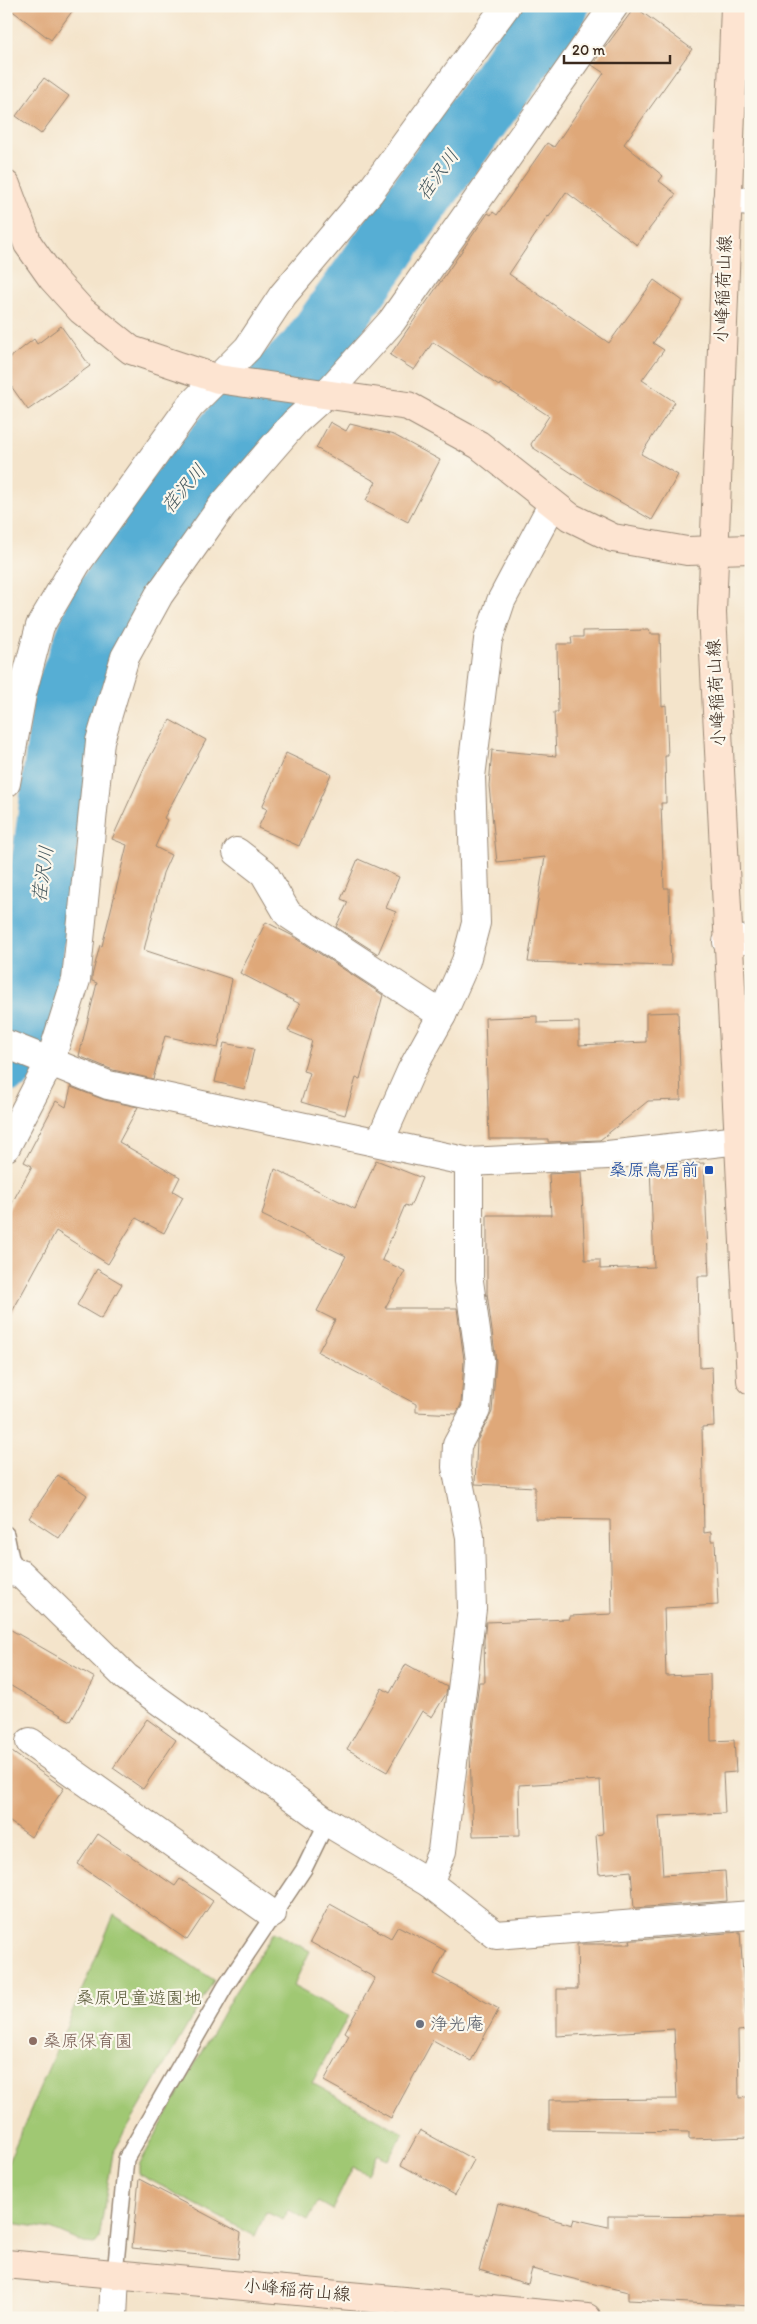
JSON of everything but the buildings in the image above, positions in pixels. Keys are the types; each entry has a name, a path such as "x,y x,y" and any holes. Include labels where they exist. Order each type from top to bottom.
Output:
{"main road":[{"name":"小峰稲荷山線","path":"735,6 739,201 714,550 712,613 739,941 739,1140 751,1380"},
{"path":"6,185 28,244 52,278 81,310 131,350 230,380 408,406 479,445 570,517 613,538 687,551 751,549"},
{"name":"小峰稲荷山線","path":"6,2264 390,2298 417,2303 531,2316 587,2318"}],"street":[{"path":"6,783 22,694 40,626 77,563 190,406 230,380 248,348 283,295 370,192 506,6"},
{"path":"6,1147 46,1060 76,980 100,741 125,657 159,595 222,506 294,422 392,321 614,6"},
{"path":"380,1142 411,1071 442,1015 466,961 476,922 471,777 488,640 501,601 552,504"},
{"path":"237,852 264,873 288,914 442,1015"},
{"path":"6,1044 108,1085 469,1162 608,1155 739,1140"},
{"path":"429,1883 442,1851 472,1610 470,1538 456,1467 457,1445 476,1410 480,1360 469,1281 469,1162"},
{"path":"14,1573 126,1677 328,1822 429,1883 496,1935 751,1915"},
{"path":"30,1742 272,1914"},
{"path":"113,2318 115,2274"}],"lane":[{"path":"6,1534 14,1573"},
{"path":"115,2274 126,2159 225,1987 272,1914 304,1869 328,1822"}],"green space":[{"name":"桑原児童遊園地","path":"114,1915 214,1980 113,2153 99,2239 95,2244 84,2243 51,2229 6,2222 6,2167"},
{"path":"274,1932 310,1951 293,1986 348,2016 312,2083 403,2133 388,2160 378,2154 368,2174 353,2167 332,2210 318,2202 308,2220 289,2210 283,2220 266,2212 255,2236 139,2174 139,2165 233,1995"}],"waterway":[{"name":"荏沢川","path":"6,1061 24,1012 65,697 100,608 156,521 235,426 309,353 557,6"}],"place":[{"name":"桑原鳥居前","path":"709,1170"},
{"name":"浄光庵","path":"420,2024"},
{"name":"桑原保育園","path":"33,2041"}]}
